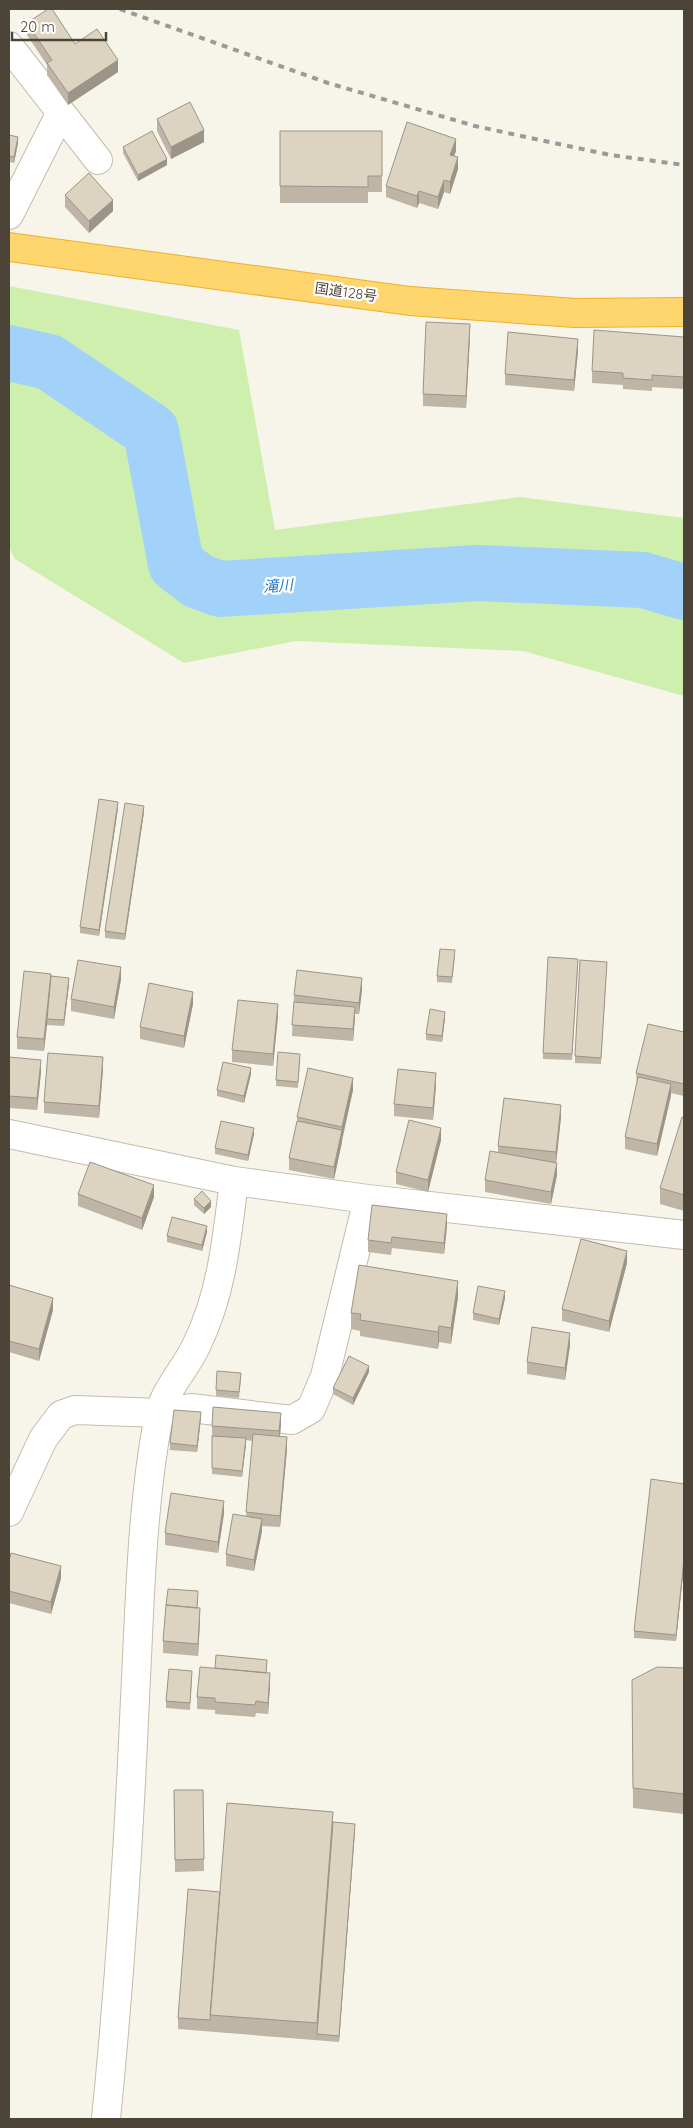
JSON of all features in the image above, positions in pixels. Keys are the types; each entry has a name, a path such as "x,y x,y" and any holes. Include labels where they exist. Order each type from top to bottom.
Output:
{"highway":[{"name":"国道128号","path":"9,247 410,302 575,313 684,312"}],"street":[{"path":"9,46 60,114 98,160"},
{"path":"9,215 60,114"},
{"path":"9,1134 234,1181 368,1199 684,1235"},
{"path":"106,2119 115,2032 135,1698 140,1567 160,1413 166,1394 197,1345 218,1291 234,1181"},
{"path":"9,1512 43,1440 61,1415 75,1410 160,1413 191,1408 292,1420 311,1409 325,1376 368,1199"}],"green space":[{"path":"9,286 239,330 275,530 520,497 684,518 684,696 523,651 296,641 184,663 15,559 9,547"}],"building":[{"path":"48,9 52,9 75,44 97,29 118,60 68,93 47,63 52,60 27,23"},
{"path":"190,102 204,130 171,147 157,119"},
{"path":"407,122 456,139 450,155 458,157 450,182 444,180 438,197 419,191 417,196 386,186"},
{"path":"152,131 167,159 138,175 123,147"},
{"path":"280,131 382,131 382,176 368,176 368,187 280,186"},
{"path":"9,135 18,137 14,157 9,156"},
{"path":"89,173 113,200 89,221 65,195"},
{"path":"426,322 470,324 466,396 423,394"},
{"path":"594,330 684,337 684,377 652,375 652,380 623,378 623,373 592,371"},
{"path":"508,332 578,339 574,380 505,374"},
{"path":"99,799 118,802 99,930 80,927"},
{"path":"125,803 144,806 125,934 105,931"},
{"path":"440,949 455,950 452,977 437,976"},
{"path":"548,957 578,959 572,1054 543,1053"},
{"path":"78,960 121,967 114,1007 71,999"},
{"path":"580,960 607,962 601,1058 575,1056"},
{"path":"297,970 362,978 359,1003 294,995"},
{"path":"24,971 51,974 44,1039 17,1037"},
{"path":"51,976 69,978 64,1020 47,1019"},
{"path":"149,983 193,992 184,1036 140,1027"},
{"path":"238,1000 278,1004 273,1054 232,1050"},
{"path":"294,1002 355,1007 353,1029 292,1025"},
{"path":"430,1009 445,1012 442,1036 426,1034"},
{"path":"648,1024 684,1032 684,1084 636,1073"},
{"path":"278,1052 300,1054 298,1082 276,1080"},
{"path":"48,1053 103,1057 99,1106 44,1102"},
{"path":"9,1057 41,1060 37,1098 9,1096"},
{"path":"223,1062 251,1068 244,1096 217,1090"},
{"path":"308,1068 353,1078 342,1127 297,1117"},
{"path":"398,1069 436,1073 433,1108 394,1104"},
{"path":"638,1077 671,1084 657,1144 625,1137"},
{"path":"504,1098 561,1105 556,1152 498,1146"},
{"path":"682,1117 684,1118 684,1195 660,1188"},
{"path":"409,1120 441,1128 428,1180 396,1172"},
{"path":"221,1121 254,1128 248,1155 215,1148"},
{"path":"297,1121 342,1130 334,1167 289,1158"},
{"path":"490,1151 557,1163 551,1192 485,1180"},
{"path":"90,1162 154,1185 142,1218 78,1194"},
{"path":"202,1191 211,1201 204,1208 194,1199"},
{"path":"372,1205 447,1214 444,1243 392,1237 391,1243 368,1240"},
{"path":"172,1217 207,1226 202,1245 167,1236"},
{"path":"581,1239 627,1251 609,1321 562,1309"},
{"path":"359,1265 458,1281 451,1328 439,1326 438,1332 360,1320 361,1314 351,1313"},
{"path":"9,1285 53,1298 39,1349 9,1341"},
{"path":"478,1286 505,1291 499,1319 473,1313"},
{"path":"532,1327 570,1333 565,1368 527,1362"},
{"path":"349,1356 369,1366 353,1398 333,1388"},
{"path":"217,1371 241,1373 239,1392 216,1390"},
{"path":"213,1407 281,1413 279,1431 212,1426"},
{"path":"174,1410 201,1412 197,1446 170,1443"},
{"path":"253,1434 287,1437 280,1516 246,1512"},
{"path":"212,1436 246,1438 242,1471 212,1468"},
{"path":"651,1479 684,1484 684,1559 676,1635 634,1631"},
{"path":"171,1493 224,1501 218,1542 165,1533"},
{"path":"233,1514 262,1519 254,1560 226,1554"},
{"path":"11,1553 61,1566 51,1602 9,1591 9,1561"},
{"path":"168,1589 198,1591 197,1608 166,1605"},
{"path":"166,1605 200,1608 198,1644 163,1641"},
{"path":"216,1655 267,1660 266,1673 215,1668"},
{"path":"200,1667 270,1673 268,1703 256,1701 255,1705 215,1702 215,1698 197,1697"},
{"path":"657,1667 684,1668 684,1794 633,1788 632,1680"},
{"path":"169,1669 192,1671 190,1703 166,1701"},
{"path":"174,1790 203,1790 204,1859 175,1860"},
{"path":"227,1803 333,1812 317,2023 210,2015"},
{"path":"333,1822 355,1824 339,2036 317,2034"},
{"path":"188,1889 220,1892 210,2020 178,2018"}],"waterway":[{"name":"滝川","path":"9,353 49,362 151,431 176,564 198,581 220,589 477,573 643,580 684,592"}],"railway":[{"path":"120,9 328,83 475,126 610,155 684,165"}]}
